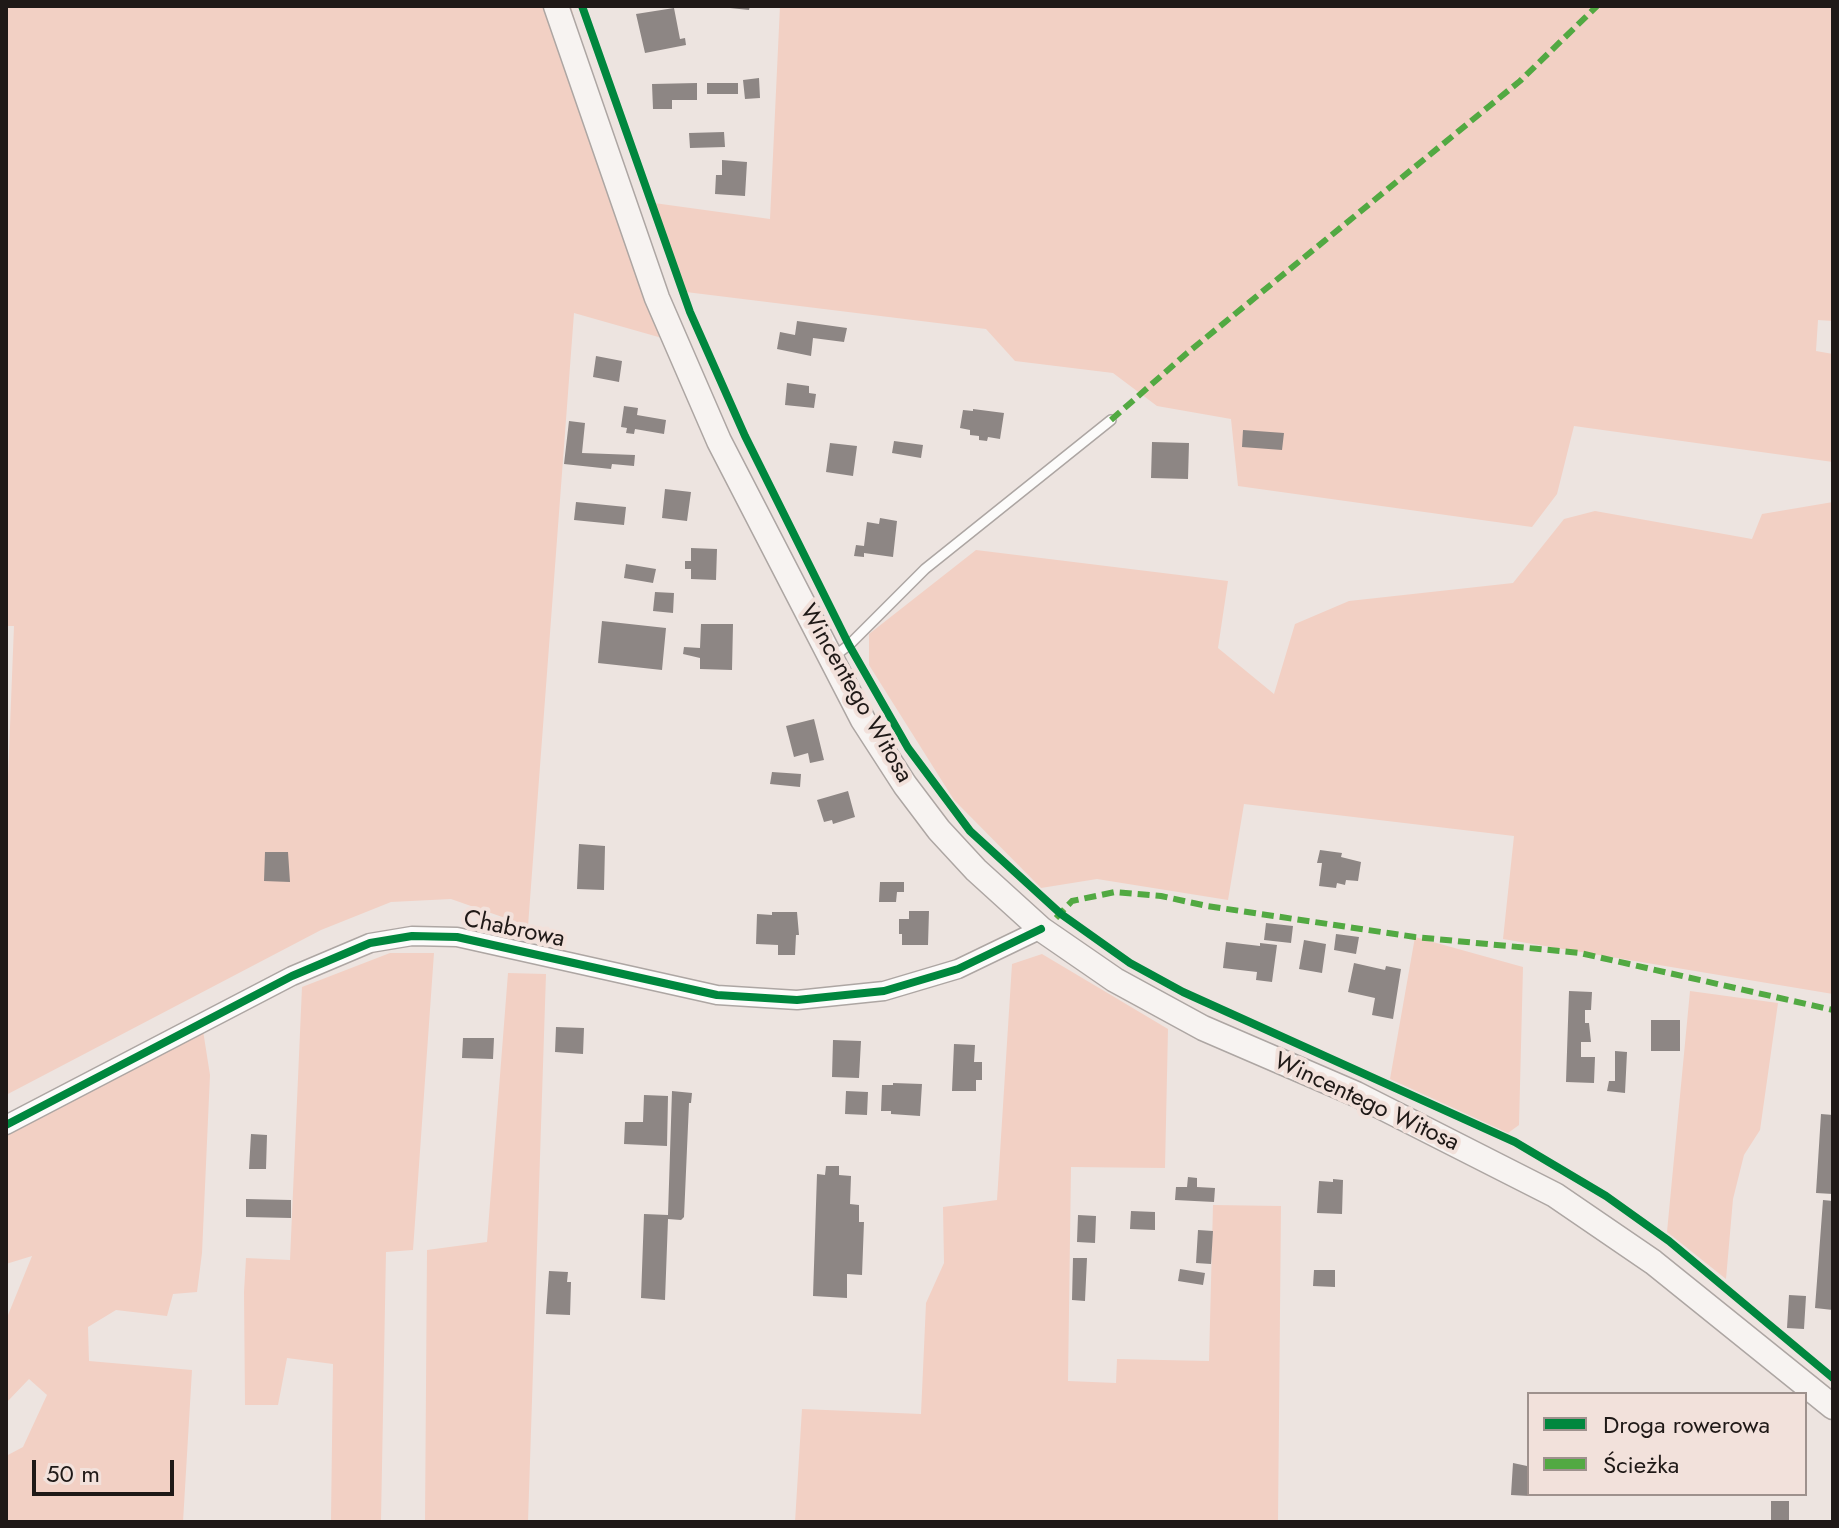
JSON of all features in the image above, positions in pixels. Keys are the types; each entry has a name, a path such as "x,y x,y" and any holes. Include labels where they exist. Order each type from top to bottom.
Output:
{"main road":[{"name":"Wincentego Witosa","path":"556,6 657,298 719,441 863,720 905,785 976,870 1041,929 1115,980 1203,1028 1356,1094 1555,1195 1653,1262 1833,1407"}],"street":[{"name":"Chabrowa","path":"6,1125 292,976 370,943 412,936 457,937 717,995 797,1000 884,991 958,969 1041,929"}],"lane":[{"path":"830,659 849,645 925,569 1111,420"}],"shaded area":[{"path":"6,6 571,6 662,338 574,313 528,926 451,899 391,902 321,930 6,1095 6,828 14,626 6,626"},
{"path":"780,6 1833,6 1833,321 1818,320 1816,351 1833,354 1833,462 1574,426 1557,494 1532,527 1238,486 1231,419 1157,406 1113,373 1015,361 986,329 686,292 654,203 770,219"},
{"path":"1833,502 1833,994 1503,939 1514,836 1244,804 1228,900 1097,879 1041,888 954,800 869,665 869,634 976,550 1228,581 1218,648 1274,694 1295,624 1349,601 1513,583 1564,519 1595,511 1752,539 1762,514"},
{"path":"1415,937 1523,967 1519,1125 1508,1133 1390,1079"},
{"path":"390,953 434,953 413,1250 386,1252 381,1520 331,1520 333,1364 287,1358 278,1405 245,1405 246,1258 290,1260 302,987"},
{"path":"1042,954 1168,1029 1165,1168 1071,1167 1068,1381 1116,1383 1117,1359 1209,1361 1213,1205 1281,1206 1278,1522 795,1522 802,1409 921,1414 926,1303 944,1263 943,1207 997,1200 1012,964"},
{"path":"508,973 546,974 528,1522 425,1522 427,1250 487,1242"},
{"path":"1690,991 1778,1003 1760,1130 1744,1155 1733,1199 1726,1279 1667,1232"},
{"path":"202,1024 210,1075 202,1253 197,1292 173,1294 167,1316 116,1310 88,1327 89,1361 192,1370 183,1522 6,1522 6,1456 23,1447 47,1395 29,1379 6,1403 6,1320 32,1256 6,1264 6,1125"}],"building":[{"path":"730,6 750,6 749,10"},
{"path":"674,8 680,39 685,38 686,45 645,53 636,14"},
{"path":"759,78 760,98 745,99 743,80"},
{"path":"697,83 697,100 672,100 672,109 653,109 652,84"},
{"path":"707,83 738,83 738,94 707,94"},
{"path":"724,132 725,147 690,148 689,133"},
{"path":"722,160 747,162 745,196 715,194 716,175 722,175"},
{"path":"797,321 847,328 844,342 813,338 811,356 777,349 780,332 795,335"},
{"path":"596,356 622,361 619,382 593,377"},
{"path":"787,383 809,386 809,393 816,394 814,408 785,405"},
{"path":"624,406 638,408 637,415 666,420 664,434 635,429 634,434 626,433 627,428 621,427"},
{"path":"963,410 1004,413 1000,439 988,437 987,441 979,440 979,436 970,435 970,430 960,428"},
{"path":"569,421 585,423 582,453 635,455 634,466 612,464 611,469 564,464"},
{"path":"1243,430 1284,433 1282,450 1242,447"},
{"path":"894,441 923,445 921,458 892,453"},
{"path":"1152,442 1189,443 1188,479 1151,478"},
{"path":"830,443 857,446 853,476 826,472"},
{"path":"665,489 691,492 687,521 662,518"},
{"path":"576,502 626,507 624,525 574,520"},
{"path":"880,518 897,521 893,557 864,553 864,557 854,556 856,545 864,546 867,522 879,524"},
{"path":"691,548 717,549 716,580 691,579 691,569 685,569 685,561 691,561"},
{"path":"626,564 656,569 653,583 624,578"},
{"path":"655,592 674,593 673,613 653,611"},
{"path":"602,621 666,628 662,670 598,663"},
{"path":"701,624 733,624 732,670 700,669 700,658 683,654 684,647 700,648"},
{"path":"814,719 824,760 810,763 808,753 794,757 786,726"},
{"path":"772,772 801,774 800,787 770,784"},
{"path":"848,791 855,817 833,824 832,820 824,822 817,800"},
{"path":"579,844 605,846 604,890 577,889"},
{"path":"1320,850 1342,853 1341,857 1361,862 1358,881 1346,880 1345,885 1337,883 1336,888 1319,886 1322,863 1317,863"},
{"path":"265,852 288,852 290,882 264,881"},
{"path":"880,882 904,882 904,892 897,892 896,902 879,902"},
{"path":"909,911 929,911 928,945 902,945 899,919 909,919"},
{"path":"772,912 797,912 799,935 796,935 795,955 778,955 778,945 756,944 757,914 772,915"},
{"path":"1266,923 1293,926 1291,943 1264,940"},
{"path":"1336,934 1359,937 1356,954 1334,950"},
{"path":"1304,940 1326,944 1322,973 1299,969"},
{"path":"1226,942 1277,945 1272,982 1256,980 1257,972 1223,968"},
{"path":"1354,963 1385,970 1386,966 1401,969 1393,1019 1372,1015 1375,998 1348,992"},
{"path":"1569,991 1592,992 1591,1010 1585,1010 1591,1042 1581,1042 1581,1057 1595,1057 1594,1083 1566,1082"},
{"path":"1651,1020 1680,1020 1680,1051 1651,1051"},
{"path":"556,1027 584,1028 583,1054 555,1052"},
{"path":"463,1038 494,1038 493,1059 462,1058"},
{"path":"833,1040 861,1041 859,1078 832,1077"},
{"path":"954,1044 975,1045 974,1062 982,1062 982,1080 976,1080 976,1091 952,1091"},
{"path":"1615,1051 1627,1052 1625,1093 1607,1091 1609,1081 1615,1081"},
{"path":"922,1084 920,1116 881,1111 882,1085"},
{"path":"672,1091 692,1093 684,1217 681,1220 668,1219 665,1300 641,1298 644,1214 668,1215"},
{"path":"846,1091 868,1092 867,1115 845,1114"},
{"path":"644,1095 668,1096 667,1146 624,1144 625,1122 643,1122"},
{"path":"1821,1114 1833,1115 1833,1194 1816,1193"},
{"path":"251,1134 267,1135 266,1169 249,1169"},
{"path":"826,1166 839,1166 839,1175 851,1176 850,1204 859,1205 859,1222 864,1222 862,1275 847,1274 847,1298 813,1296 817,1174 825,1175"},
{"path":"1188,1177 1197,1178 1197,1187 1215,1188 1214,1202 1175,1200 1176,1187 1187,1187"},
{"path":"1333,1179 1343,1180 1342,1214 1317,1213 1319,1181 1333,1182"},
{"path":"246,1199 291,1200 291,1218 246,1217"},
{"path":"1823,1200 1833,1201 1833,1310 1815,1308"},
{"path":"1131,1211 1155,1212 1155,1230 1130,1229"},
{"path":"1078,1215 1096,1216 1095,1243 1077,1242"},
{"path":"1198,1230 1213,1231 1211,1264 1196,1263"},
{"path":"1073,1258 1087,1258 1085,1301 1072,1300"},
{"path":"1180,1269 1205,1273 1203,1285 1178,1281"},
{"path":"1314,1270 1335,1270 1335,1287 1313,1286"},
{"path":"549,1271 568,1272 567,1282 571,1282 570,1315 546,1314"},
{"path":"1789,1295 1806,1296 1804,1329 1787,1328"},
{"path":"1513,1463 1527,1466 1527,1496 1511,1495"},
{"path":"1771,1501 1789,1501 1789,1522 1771,1522"}],"marked path":[{"path":"1111,420 1186,354 1520,81 1597,6"},
{"path":"1056,918 1072,901 1115,892 1161,896 1207,906 1415,937 1580,953 1833,1010"}],"cycle path":[{"path":"582,6 690,312 745,436 849,645 908,748 970,831 1061,914 1130,963 1183,992 1515,1142 1606,1196 1669,1241 1833,1378"},
{"path":"6,1125 292,976 370,943 412,936 457,937 717,995 797,1000 884,991 958,969 1041,929"}]}
